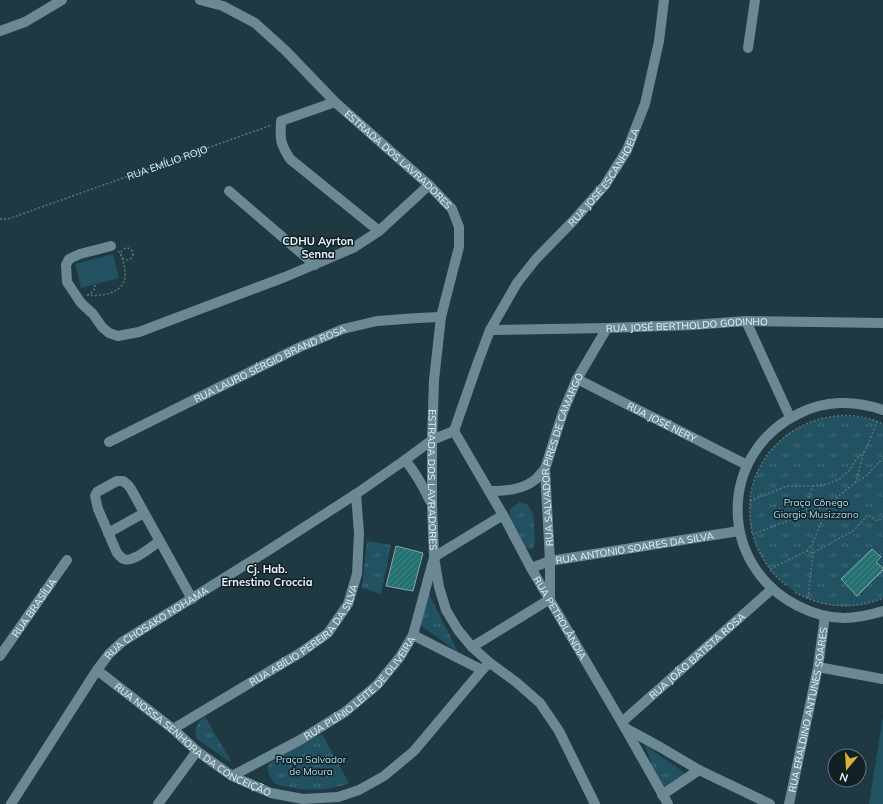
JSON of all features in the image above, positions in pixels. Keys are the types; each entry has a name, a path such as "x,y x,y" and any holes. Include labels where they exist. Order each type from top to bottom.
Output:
{"street":[{"path":"0,31 25,22 62,0"},
{"name":"ESTRADA DOS LAVRADORES","path":"200,0 223,6 255,22 286,50 335,102 429,185 452,209 459,227 459,247 441,318 434,380 432,440 434,557"},
{"name":"RUA JOSÉ ESCANHOELA","path":"454,431 490,330 517,283 536,259 605,185 627,150 645,104 659,41 664,0"},
{"path":"748,48 755,0"},
{"path":"335,102 281,121 280,135 282,146 290,159 379,231"},
{"path":"114,248 80,254 69,259 66,266 68,282 81,303 102,327 109,333 118,336 139,332 285,277 353,248 379,231 429,185"},
{"path":"229,191 315,265"},
{"name":"RUA LAURO SÉRGIO BRAND ROSA","path":"109,442 300,347 343,328 377,321 441,318"},
{"path":"746,321 790,417"},
{"name":"RUA JOSÉ BERTHOLDO GODINHO","path":"490,330 607,328 746,321 883,323"},
{"name":"RUA SALVADOR PIRES DE CAMARGO","path":"550,599 550,561 545,469 563,412 576,379 607,328"},
{"name":"RUA JOSÉ NERY","path":"576,379 747,465"},
{"path":"883,410 874,406 860,404 845,402 831,403 817,406 790,417 765,438 747,465 742,477 738,498 737,518 744,548 751,563 772,589 788,601 806,610 825,616 845,618 864,616 883,611"},
{"name":"RUA CHOSAKO NOHAMA","path":"11,804 97,670 109,654 122,642 356,494 432,440 454,431"},
{"name":"RUA PETROLÂNDIA","path":"454,431 503,515 531,568 624,725 665,800"},
{"path":"405,460 423,486 432,505"},
{"path":"489,491 502,491 525,486 536,479 545,469"},
{"path":"160,541 132,560 125,560 121,558 117,553 96,503 95,496 97,492 117,481 123,481 128,485 160,541 192,599"},
{"name":"RUA ABÍLIO PEREIRA DA SILVA","path":"173,730 300,653 328,633 348,604 357,574 359,533 356,494"},
{"path":"108,533 144,513"},
{"path":"503,515 434,557 446,610 458,630 472,647 540,703 559,731 595,804"},
{"name":"RUA ANTONIO SOARES DA SILVA","path":"531,568 550,561 739,531"},
{"name":"RUA PLÍNIO LEITE DE OLIVEIRA","path":"232,776 300,740 345,712 377,685 400,657 413,635 434,557"},
{"name":"RUA BRASÍLIA","path":"0,656 66,560"},
{"name":"RUA JOÃO BATISTA ROSA","path":"624,725 772,589"},
{"path":"472,647 550,599"},
{"name":"RUA ERALDINO ANTUNES SOARES","path":"789,804 818,667 825,616"},
{"path":"413,635 482,670"},
{"name":"RUA NOSSA SENHORA DA CONCEIÇÃO","path":"97,670 173,730 197,751 232,776 271,793 303,799 338,797 359,790 384,776 414,751 482,670 490,663"},
{"path":"818,667 883,679"},
{"path":"624,725 699,770 770,804"},
{"path":"158,804 197,751"},
{"path":"665,800 699,770"}],"path":[{"name":"RUA EMÍLIO ROJO","path":"0,219 16,217 281,121"},
{"path":"95,285 95,289 92,293 87,295 105,295 117,290 124,282 126,274 121,255 123,250 126,248 130,249 133,254 129,260 123,258 121,255 120,253 114,248"},
{"path":"883,424 866,418 836,416 822,418 793,431 783,438 764,460 752,486 750,501 752,534 755,544 763,560 770,569 791,589 817,602 832,605 861,605 883,598"},
{"path":"856,482 864,452 868,445 876,421"},
{"path":"750,501 787,486 813,486 827,484 839,479 850,470 854,462 864,452"},
{"path":"752,534 829,504 856,482 866,476 883,458"},
{"path":"806,514 806,506 813,486"},
{"path":"761,577 770,569 807,551 812,544 829,504"},
{"path":"814,511 822,521"},
{"path":"813,554 854,530 868,515 878,521 883,517"},
{"path":"808,598 813,554 812,544"},
{"path":"807,551 813,554"}],"green space":[{"path":"113,254 119,278 81,288 75,264"},
{"name":"Praça Cônego Giorgio Musizzano","path":"837,416 860,417 883,424 883,598 865,604 848,606 830,605 812,600 793,590 777,577 765,562 756,544 751,525 750,505 753,485 761,465 771,450 784,437 796,429 816,421"},
{"path":"520,502 528,505 533,514 535,540 533,548 530,549 522,546 509,517 510,509"},
{"path":"367,541 391,545 381,594 362,588"},
{"path":"427,590 458,652 420,625"},
{"path":"883,716 883,804 869,804"},
{"path":"205,717 231,761 227,760 196,738 195,731 197,726"},
{"name":"Praça Salvador de Moura","path":"322,734 349,783 334,788 310,790 285,787 274,782 267,767 270,763 298,745"},
{"path":"645,745 689,776 662,793"}],"building":[{"path":"396,546 423,553 413,591 386,586"},
{"path":"872,549 881,557 876,562 883,568 883,570 857,596 841,579"}],"district":[{"name":"CDHU Ayrton Senna","path":"318,247"},
{"name":"Cj. Hab. Ernestino Croccia","path":"267,575"}]}
